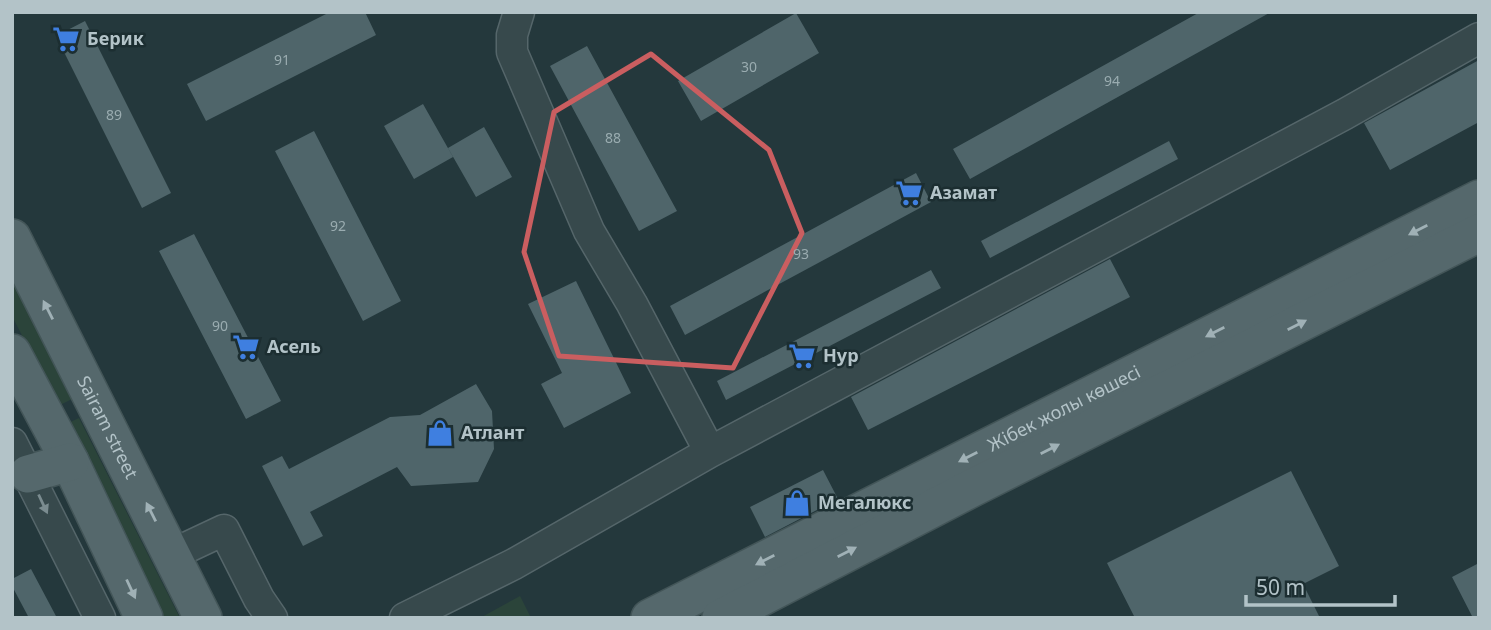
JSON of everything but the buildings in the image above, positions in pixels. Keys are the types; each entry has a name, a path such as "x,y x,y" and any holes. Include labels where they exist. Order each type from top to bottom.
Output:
{"main road":[{"name":"Жібек жолы көшесі","path":"650,618 1479,199"},
{"name":"Жібек жолы көшесі","path":"722,618 972,488 1479,233"},
{"name":"Sairam street","path":"12,238 203,618"},
{"path":"12,353 70,462 144,618"},
{"path":"47,420 92,398"},
{"path":"20,459 70,462"}],"street":[{"path":"519,12 512,35 512,52 583,218 710,452"},
{"path":"405,618 514,564 710,452 1345,114 1479,38"},
{"path":"20,459 100,618"},
{"path":"173,554 224,530 258,599 272,618"}],"highlighted area":[{"path":"651,54 769,150 802,233 733,368 559,356 524,252 554,112"}],"green space":[{"path":"12,271 76,397 58,406 12,316"},
{"path":"79,418 180,618 159,618 62,426"},
{"path":"520,596 531,618 480,618"}],"place":[{"name":"Берик","path":"66,39"},
{"name":"Азамат","path":"909,193"},
{"name":"Асель","path":"246,347"},
{"name":"Нур","path":"802,356"},
{"name":"Атлант","path":"440,433"},
{"name":"Мегалюкс","path":"797,503"}]}
